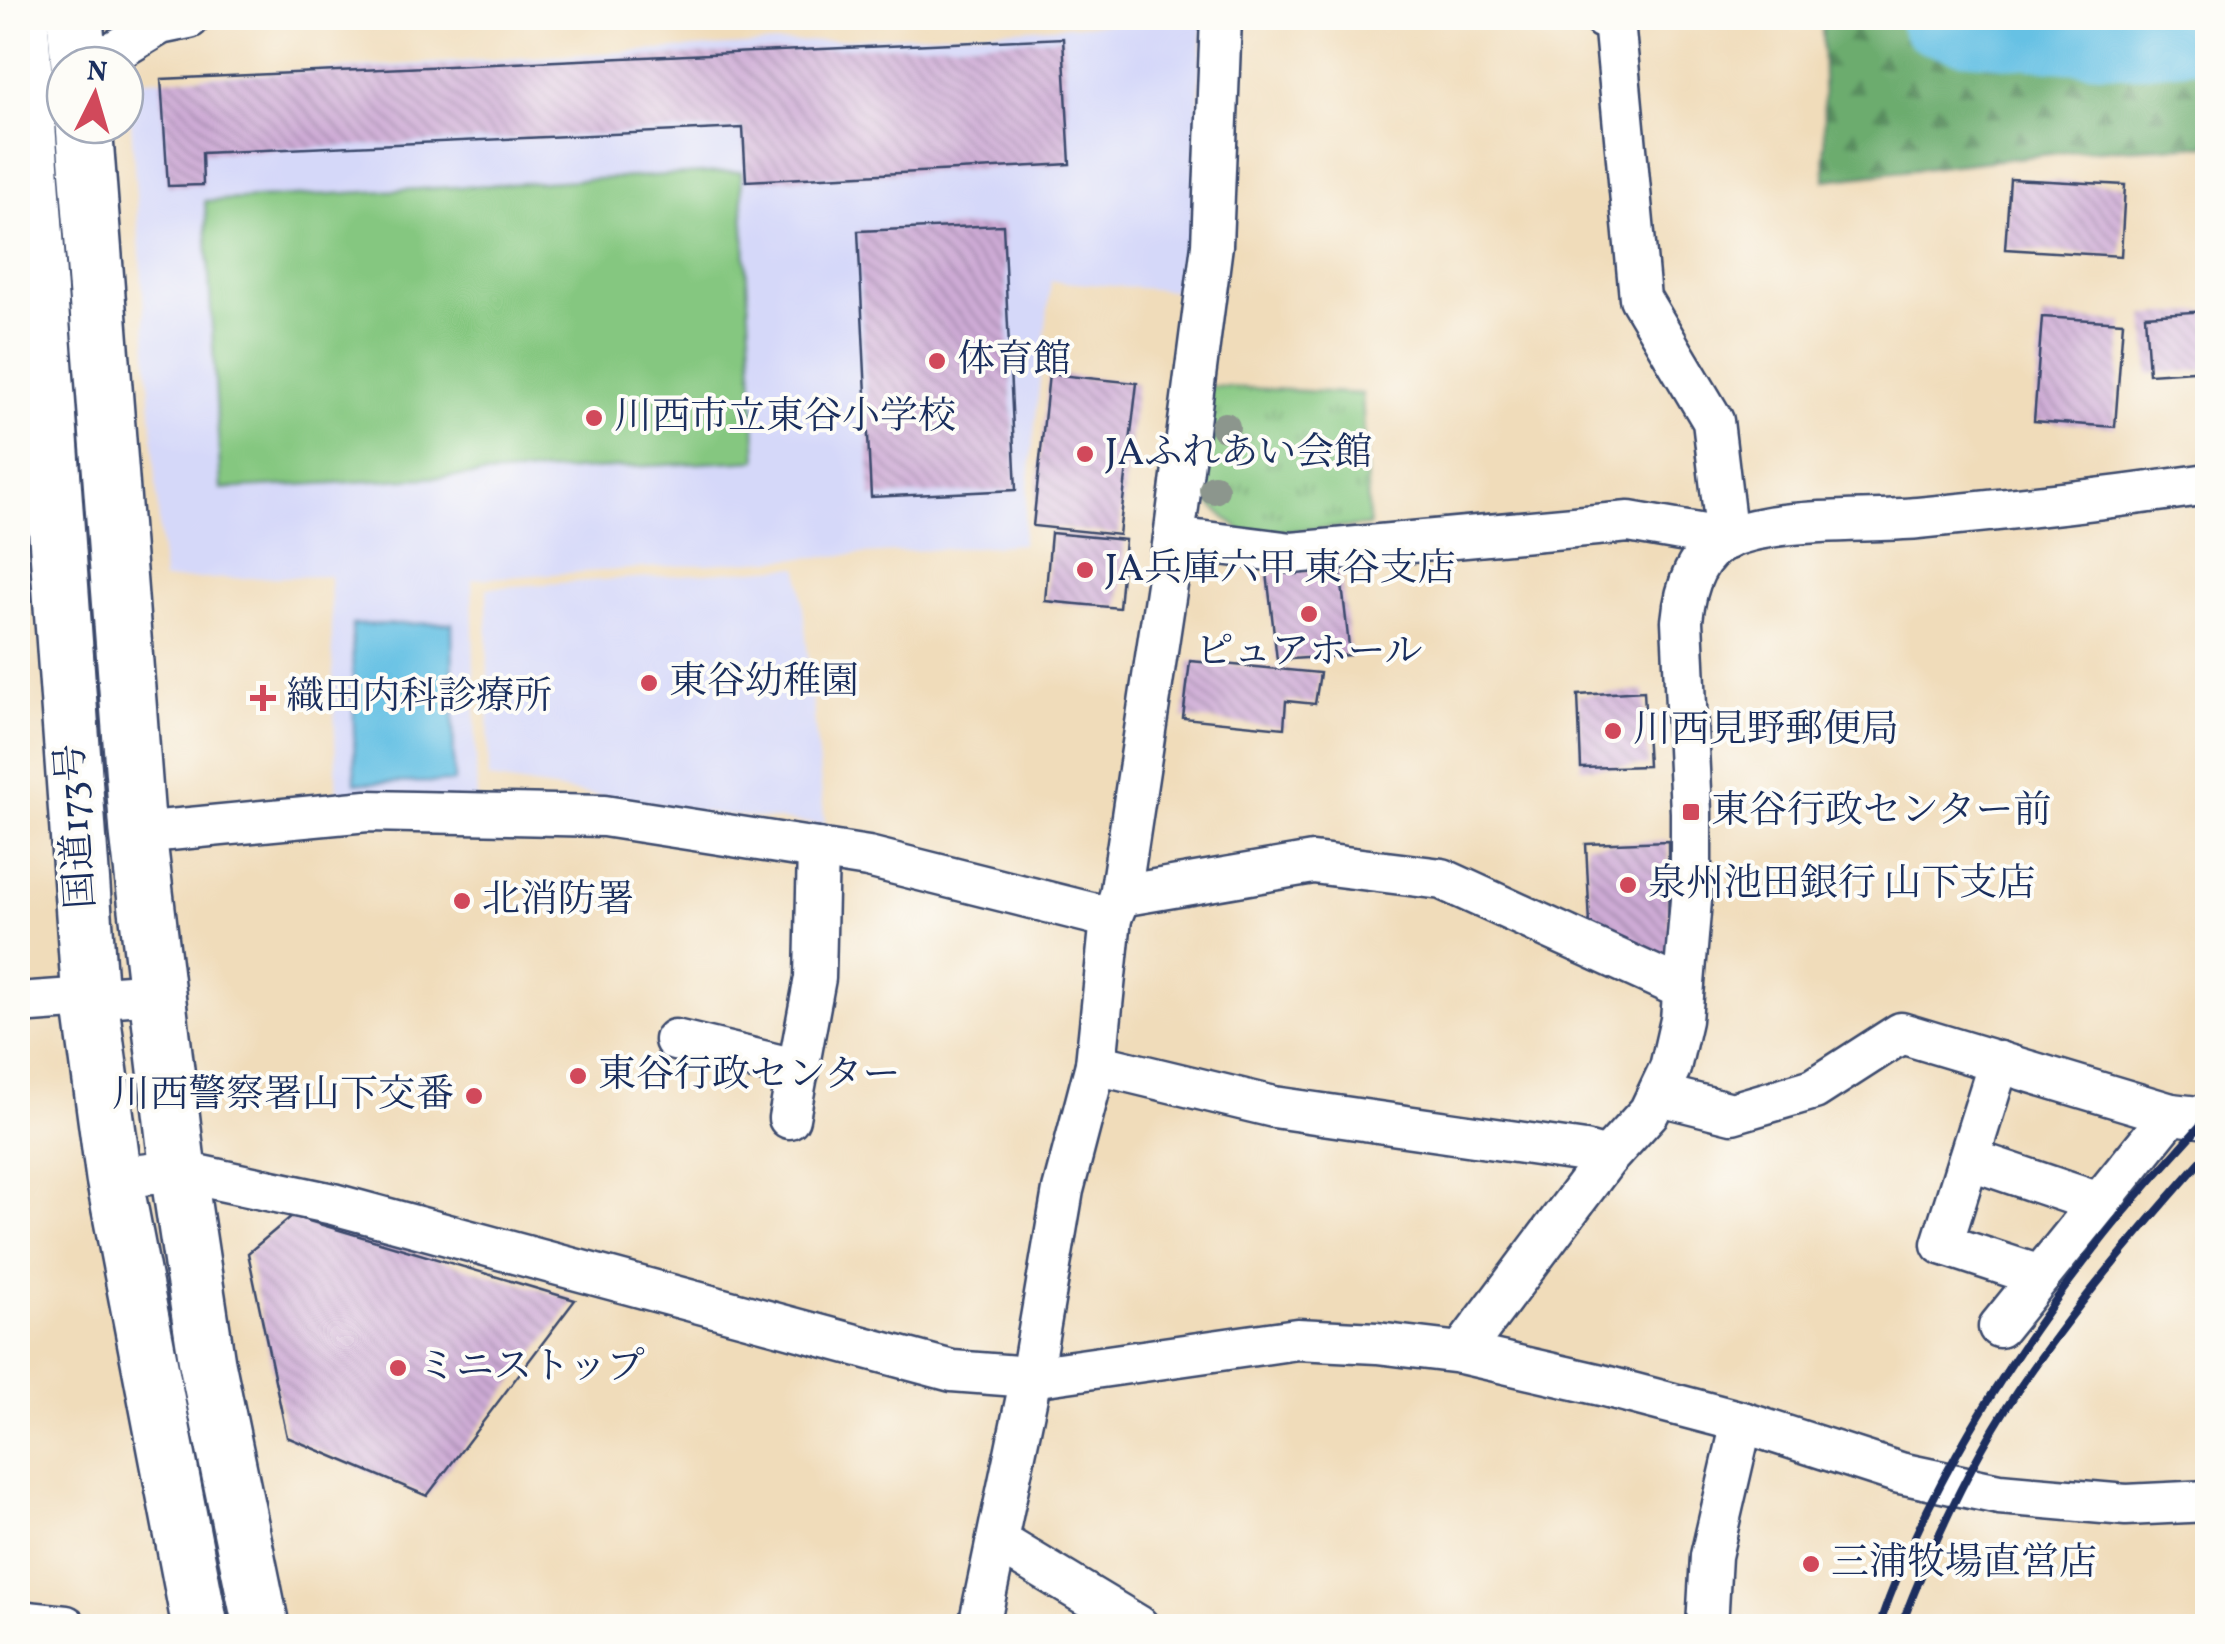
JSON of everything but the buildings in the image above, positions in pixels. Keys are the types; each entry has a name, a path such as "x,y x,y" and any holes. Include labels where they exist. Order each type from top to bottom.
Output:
{"highway":[{"name":"国道173号","path":"20,18 37,94 90,999 114,1178 200,1626"},
{"path":"75,18 77,45"},
{"name":"国道173号","path":"86,145 138,833 178,1172 207,1363 261,1626"}],"street":[{"path":"125,45 160,24 189,18"},
{"path":"980,1626 1063,1190 1096,1064 1116,907 1174,538 1212,245 1221,18"},
{"path":"1603,18 1614,20 1640,298 1713,420 1727,538"},
{"path":"1461,1353 1607,1158 1660,1095 1676,1044 1691,900 1682,620 1684,596 1710,550 1727,538 1763,528 1916,518 2208,484"},
{"path":"1174,538 1292,553 1629,522 1727,538"},
{"path":"138,833 367,811 604,816 868,856 1116,907 1313,862 1442,879 1683,989"},
{"path":"789,1118 815,978 818,849"},
{"path":"18,1003 157,993"},
{"path":"1660,1095 1732,1113 1814,1089 1902,1033 2189,1116 2099,1204 1999,1326"},
{"path":"675,1040 799,1070"},
{"path":"1998,1062 1942,1244 2040,1276"},
{"path":"1096,1064 1274,1106 1607,1158"},
{"path":"1968,1159 2099,1204"},
{"path":"114,1178 178,1172 333,1204 952,1371 1030,1376 1297,1339 1377,1343 1461,1353 1601,1384 1742,1422 1900,1472 1999,1494 2126,1506 2208,1500"},
{"path":"1707,1626 1711,1556 1742,1422"},
{"path":"997,1540 1138,1626"},
{"path":"18,1621 66,1626"}],"shaded area":[{"name":"川西市立東谷小学校","path":"1203,18 1189,292 1051,281 1022,544 472,579 477,803 337,804 330,576 163,580 132,145 145,145 145,80"},
{"name":"東谷幼稚園","path":"799,567 825,825 710,813 489,779 487,588"}],"green space":[{"path":"1806,18 2207,18 2207,145 2076,151 1825,180 1822,24"},
{"path":"741,171 757,460 221,489 205,201"},
{"path":"1207,386 1362,394 1369,526 1244,534 1193,489"}],"water":[{"path":"452,623 454,782 355,783 352,625"}],"waterway":[{"path":"1936,18 1966,26 2131,40 2208,32"}],"railway":[{"path":"1879,1626 1898,1574 1945,1475 2001,1379 2098,1244 2208,1117"},
{"path":"1901,1626 1957,1496 2009,1403 2093,1289 2208,1153"}],"place":[{"name":"体育館","path":"937,361"},
{"name":"川西市立東谷小学校","path":"594,418"},
{"name":"JAふれあい会館","path":"1085,454"},
{"name":"JA兵庫六甲 東谷支店","path":"1085,570"},
{"name":"ピュアホール","path":"1309,614"},
{"name":"東谷幼稚園","path":"649,683"},
{"name":"織田内科診療所","path":"263,698"},
{"name":"川西見野郵便局","path":"1613,731"},
{"name":"東谷行政センター前","path":"1691,812"},
{"name":"泉州池田銀行 山下支店","path":"1628,885"},
{"name":"北消防署","path":"462,901"},
{"name":"東谷行政センター","path":"578,1076"},
{"name":"川西警察署山下交番","path":"474,1096"},
{"name":"ミニストップ","path":"398,1368"},
{"name":"三浦牧場直営店","path":"1811,1564"}]}
